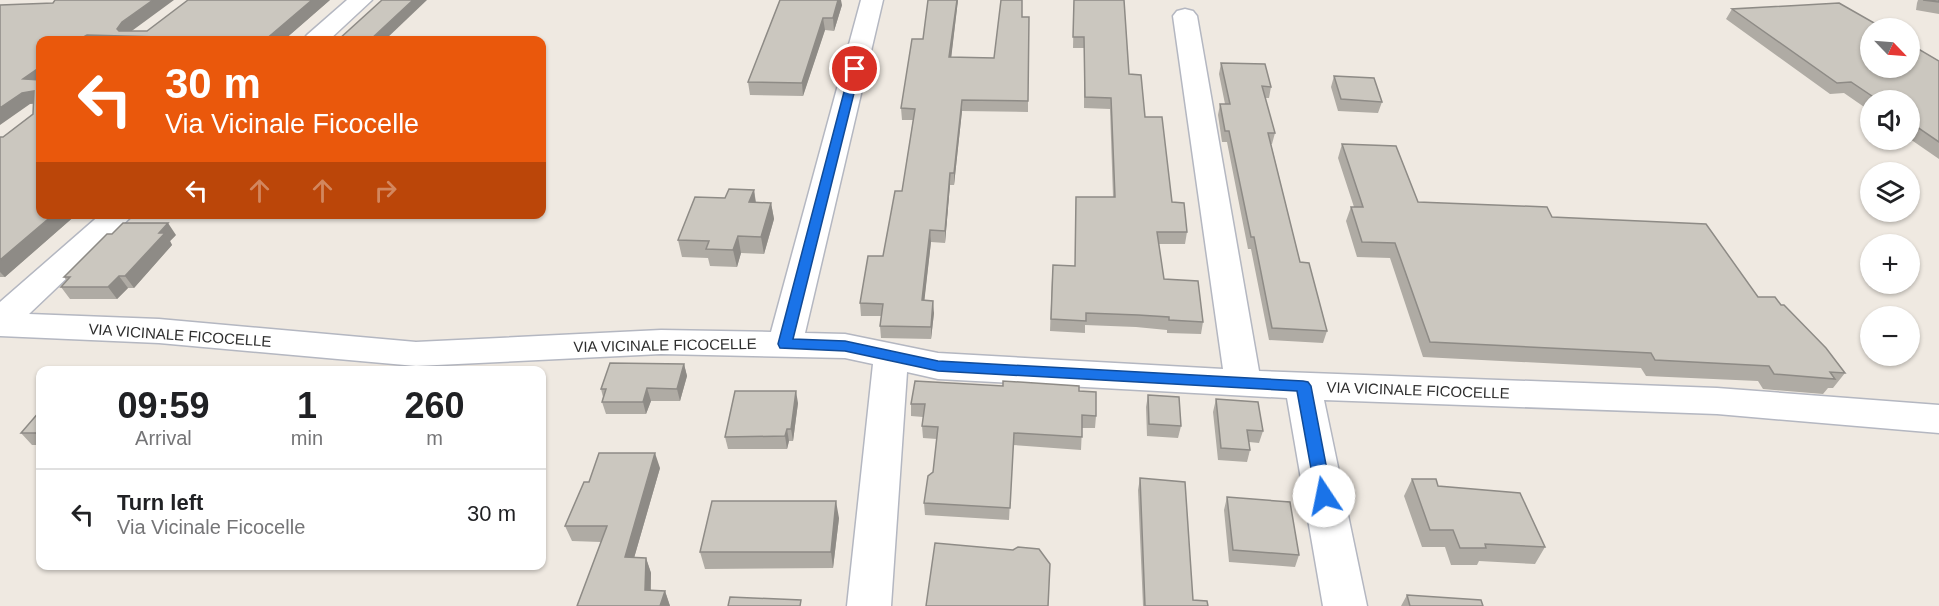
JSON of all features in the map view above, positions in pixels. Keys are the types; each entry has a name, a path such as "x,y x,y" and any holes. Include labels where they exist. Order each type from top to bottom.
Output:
{"street":[{"path":"320,36 361,0"},
{"path":"785,344 872,0"},
{"path":"1185,16 1243,381"},
{"path":"0,322 113,219"},
{"name":"VIA VICINALE FICOCELLE","path":"0,322 159,331 416,354 661,342 845,346 938,366 1303,386 1717,401 1939,419"},
{"path":"869,606 891,355"},
{"path":"1303,386 1345,606"}],"building":[{"path":"55,0 153,0 122,22 117,29 119,31 147,31 188,0 312,0 270,36 36,36 36,70 23,79 36,80 36,219 48,219 0,260 0,137 33,114 34,91 22,93 0,108 0,5 53,3"},
{"path":"382,0 413,0 374,36 342,36"},
{"path":"780,0 838,0 833,18 823,18 802,83 748,82"},
{"path":"928,0 957,0 949,57 994,58 1001,0 1022,0 1022,17 1029,17 1028,101 962,100 954,173 950,173 945,231 930,230 922,300 933,301 931,327 880,326 883,304 860,303 868,256 883,256 895,191 902,191 915,109 901,108 912,39 923,39"},
{"path":"1074,0 1124,0 1129,74 1141,75 1145,117 1162,117 1172,202 1184,203 1187,232 1157,232 1164,279 1198,281 1203,322 1169,320 1169,317 1086,313 1086,321 1051,319 1053,265 1075,266 1076,197 1115,197 1111,98 1085,97 1084,37 1073,37"},
{"path":"1839,3 1865,18 1860,18 1860,78 1920,78 1920,50 1939,61 1939,142 1920,129 1920,90 1863,90 1851,82 1837,83 1732,9"},
{"path":"1221,63 1265,64 1271,87 1262,86 1275,133 1268,133 1300,262 1309,263 1327,331 1272,328 1254,237 1251,237 1229,131 1225,131 1220,104 1230,104"},
{"path":"1334,76 1374,78 1382,102 1341,99"},
{"path":"1342,144 1396,146 1418,202 1547,207 1552,217 1706,224 1758,297 1775,297 1826,348 1845,373 1830,372 1835,379 1774,374 1769,366 1655,360 1651,353 1430,342 1395,243 1362,242 1351,207 1363,207"},
{"path":"729,189 754,190 749,202 771,203 761,237 738,236 733,250 706,249 709,241 678,240 695,197 725,198"},
{"path":"123,223 168,223 159,233 165,233 125,276 119,276 108,287 61,287 70,277 64,277 107,234 112,234"},
{"path":"610,363 684,364 677,389 647,388 643,402 602,402 606,389 601,389"},
{"path":"915,381 1003,386 1003,381 1079,386 1079,391 1096,392 1096,416 1082,415 1082,437 1014,433 1010,508 924,503 928,476 933,472 938,427 922,426 925,404 911,404"},
{"path":"735,391 796,391 791,429 787,429 785,436 725,437"},
{"path":"1148,395 1179,397 1181,426 1149,424"},
{"path":"1216,399 1258,402 1263,431 1247,430 1250,450 1221,448"},
{"path":"36,416 36,433 21,433"},
{"path":"599,453 655,453 625,557 646,558 645,590 665,591 660,606 577,606 607,526 565,526 584,482 589,482"},
{"path":"1140,478 1185,482 1193,600 1207,601 1208,606 1145,606"},
{"path":"1412,479 1436,479 1438,486 1520,493 1545,547 1485,544 1486,548 1460,548 1453,530 1430,530"},
{"path":"1227,497 1290,502 1299,555 1233,550"},
{"path":"712,501 836,501 831,552 700,552"},
{"path":"935,543 1013,550 1018,547 1039,549 1050,564 1048,606 926,606"},
{"path":"1407,595 1481,600 1483,606 1410,606"},
{"path":"730,597 801,600 800,606 728,606"}],"route":[{"path":"855,69 785,344 845,346 938,366 1303,386 1324,496"}]}
